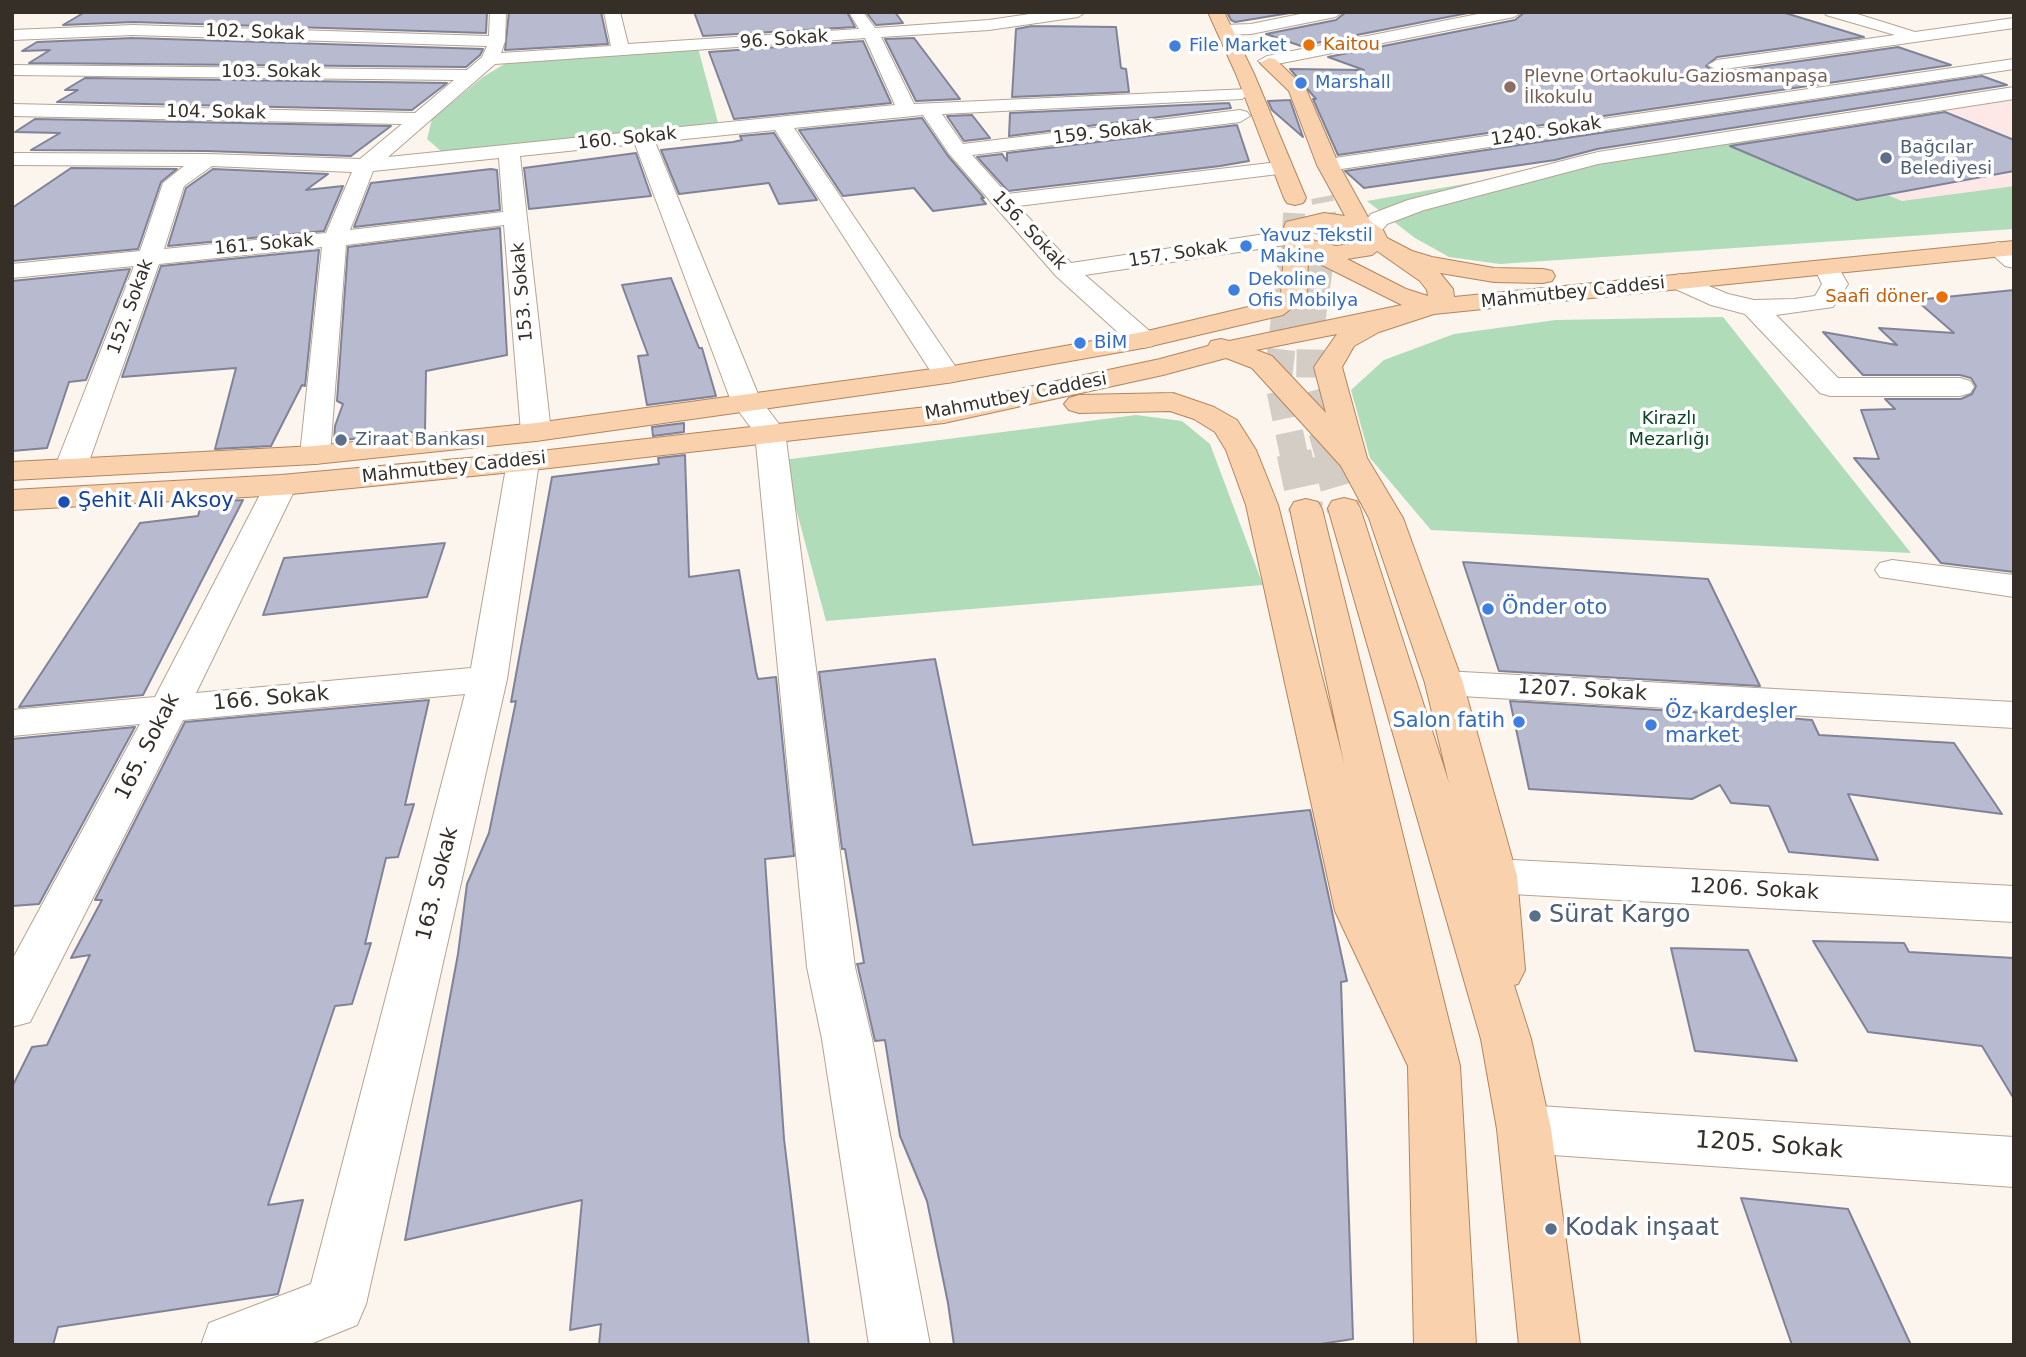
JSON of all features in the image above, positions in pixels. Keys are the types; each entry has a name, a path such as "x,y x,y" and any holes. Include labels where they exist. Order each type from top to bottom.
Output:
{"main road":[{"path":"1216,12 1243,83 1294,198"},
{"path":"1242,12 1268,62 1317,185"},
{"path":"1268,62 1297,89 1328,165 1369,232 1364,250 1351,252 1321,251 1297,239"},
{"path":"1243,83 1250,115 1297,239 1397,294"},
{"path":"758,416 947,375 1143,341 1274,309 1294,296 1297,239 1301,223 1324,219 1369,232 1404,256 1429,276 1435,298 1370,326 1343,341 1328,367 1354,462"},
{"name":"Mahmutbey Caddesi","path":"12,500 281,485 529,447 758,416 944,414 1163,367 1362,319 1435,298 1956,232 2014,228"},
{"name":"Mahmutbey Caddesi","path":"1199,329 1397,294 1435,298 1680,282 2009,252"},
{"path":"1404,256 1428,264 1494,275 1580,278"},
{"path":"1143,341 1204,342 1262,362 1354,462 1386,518 1444,683 1494,876 1506,1039 1524,1129 1550,1345"},
{"path":"944,414 1115,401 1173,402 1204,413 1226,426 1241,450 1262,505 1358,911 1434,1066"},
{"name":"Mahmutbey Caddesi","path":"12,471 529,447"},
{"path":"1445,1345 1434,1066 1325,509 1506,1039"}],"street":[{"path":"13,107 163,12"},
{"path":"315,455 335,239 365,166 490,59 497,41 498,12"},
{"path":"612,12 621,51"},
{"name":"156. Sokak","path":"854,12 871,34 918,110 1065,271 1143,341"},
{"name":"96. Sokak","path":"490,59 621,51 742,34 871,34 982,18 1078,12"},
{"path":"1224,30 1251,29 1335,12"},
{"path":"1268,62 1514,12"},
{"path":"1832,12 1890,20 1919,37"},
{"path":"299,35 325,18"},
{"path":"1717,65 2014,23"},
{"name":"102. Sokak","path":"12,35 133,30 497,41"},
{"name":"1240. Sokak","path":"1328,165 2014,64"},
{"name":"103. Sokak","path":"12,70 470,75"},
{"name":"160. Sokak","path":"12,159 207,160 365,166 918,110 1243,83"},
{"path":"1369,232 1380,219 1416,205 1598,158 2014,93"},
{"name":"104. Sokak","path":"13,107 419,119"},
{"name":"159. Sokak","path":"957,151 1250,115"},
{"path":"781,124 947,375"},
{"path":"643,138 758,416 831,967 847,1039 900,1345"},
{"name":"153. Sokak","path":"509,152 516,217 529,447"},
{"name":"152. Sokak","path":"71,467 150,256 174,183 207,160"},
{"path":"1001,201 1270,169"},
{"name":"161. Sokak","path":"12,271 335,239 516,217"},
{"name":"157. Sokak","path":"1065,271 1297,239"},
{"path":"1680,282 1720,300 1754,308 1794,307 1824,302 1835,284 1826,267"},
{"path":"1754,308 1830,387 1961,387"},
{"name":"163. Sokak","path":"231,1345 335,1304 488,679 529,447"},
{"name":"165. Sokak","path":"12,1007 169,708 281,485"},
{"path":"1892,570 2014,586"},
{"name":"166. Sokak","path":"12,723 488,679"},
{"name":"1207. Sokak","path":"1444,683 2014,715"},
{"name":"1206. Sokak","path":"1494,876 2014,904"},
{"name":"1205. Sokak","path":"1524,1129 2014,1162"}],"shaded area":[{"name":"Bağcılar Belediyesi","path":"2014,98 2014,186 1902,201 1757,139"}],"green space":[{"path":"698,48 719,126 442,152 427,139 432,119 483,77 511,60"},
{"path":"1757,139 1902,201 2014,186 2014,229 1500,264 1449,257 1415,238 1367,201 1555,168"},
{"name":"Kirazlı Mezarlığı","path":"1723,317 1911,553 1431,530 1370,458 1351,390 1384,360 1454,334 1556,320"},
{"path":"1136,415 1182,421 1210,444 1263,585 826,621 783,460"}],"building":[{"path":"85,12 487,12 486,33 133,22 63,25"},
{"path":"509,12 601,12 608,44 505,50"},
{"path":"694,12 847,12 855,27 703,36"},
{"path":"866,12 895,12 903,23 876,25"},
{"path":"1227,12 1296,12 1235,22"},
{"path":"1346,12 1473,12 1301,46 1266,34 1336,20"},
{"path":"1525,12 1782,12 1864,37 1717,57 1706,66 1717,73 1898,47 1951,65 1338,155 1313,99 1316,99 1290,69 1364,70 1328,57 1515,20"},
{"path":"1032,26 1116,27 1121,68 1126,69 1129,92 1012,97 1016,29"},
{"path":"133,38 483,49 466,67 29,63 50,50 22,51 37,42"},
{"path":"914,38 960,99 916,101 885,39"},
{"path":"863,41 891,103 734,119 709,52"},
{"path":"1982,76 2007,85 1597,149 1555,160 1364,188 1345,171"},
{"path":"85,78 447,83 412,110 57,102 78,90 65,90"},
{"path":"1290,100 1303,137 1272,110 1268,101"},
{"path":"1229,103 1231,108 1009,136 1010,113"},
{"name":"Bağcılar Belediyesi","path":"1945,112 2014,140 2014,171 1857,200 1730,146"},
{"path":"972,115 990,138 964,141 947,116"},
{"path":"922,118 986,204 933,211 914,188 843,196 799,130"},
{"path":"35,119 391,126 351,156 207,151 31,150 60,133 15,132"},
{"path":"1237,125 1249,161 1220,166 1008,191 977,157 1002,154 1007,161 1007,153"},
{"path":"774,133 817,200 779,204 769,183 679,194 661,150 733,142 742,140 740,136"},
{"path":"636,153 651,196 529,209 524,168"},
{"path":"71,168 177,169 161,182 138,249 12,261 12,208"},
{"path":"213,169 328,174 306,190 343,186 324,231 168,246 186,188"},
{"path":"497,170 500,210 354,227 371,183"},
{"path":"500,228 507,355 426,371 425,431 334,441 335,426 343,404 337,401 348,247"},
{"path":"319,250 305,386 302,385 271,446 215,449 236,368 122,377 161,266"},
{"path":"130,269 86,380 69,382 47,448 12,451 12,281"},
{"path":"671,278 699,348 702,348 716,396 647,405 638,356 648,355 622,285"},
{"path":"2014,290 2014,572 1941,563 1854,458 1879,459 1861,410 1895,409 1885,399 1961,399 1972,394 1976,386 1971,378 1960,375 1863,375 1823,332 1897,345 1879,328 1954,333 1916,300"},
{"path":"684,423 684,432 653,436 652,427"},
{"path":"685,455 689,577 739,570 758,679 776,677 794,856 765,859 784,1139 809,1345 599,1345 601,1324 570,1330 582,1200 405,1240 458,954 467,884 489,833 516,701 511,702 552,477 659,464 658,458"},
{"path":"243,500 143,695 19,707 140,523 198,516 202,502"},
{"path":"445,543 427,597 263,615 284,558"},
{"path":"1463,562 1708,579 1760,686 1499,671"},
{"path":"935,659 973,845 1310,810 1347,981 1341,982 1353,1339 1314,1345 954,1345 927,1201 900,1136 885,1040 875,1041 857,964 864,963 845,849 842,849 819,672"},
{"path":"429,700 405,805 414,804 398,857 386,858 365,944 371,943 352,1004 335,1006 268,1205 303,1200 278,1294 58,1327 53,1345 12,1345 12,1087 32,1047 47,1045 90,955 71,958 102,900 95,900 185,722"},
{"path":"1510,701 1812,720 1819,735 1954,743 2002,814 1848,794 1878,860 1789,852 1769,806 1731,803 1720,785 1692,799 1529,789"},
{"path":"135,727 39,904 12,906 12,739"},
{"path":"1813,941 1904,943 1909,952 2014,958 2014,1099 1982,1046 1868,1032"},
{"path":"1671,948 1748,950 1797,1061 1695,1051"},
{"path":"1741,1198 1848,1209 1911,1345 1792,1345"}],"tunnel":[{"path":"1319,268 1326,219 1322,197"},
{"path":"1291,268 1295,198"},
{"path":"1291,266 1278,379 1294,455"},
{"path":"1319,266 1311,324 1310,390 1329,455"},
{"path":"1294,453 1306,509"},
{"path":"1328,453 1344,508"}],"place":[{"name":"Kaitou","path":"1309,45"},
{"name":"File Market","path":"1175,46"},
{"name":"Marshall","path":"1301,83"},
{"name":"Plevne Ortaokulu-Gaziosmanpaşa İlkokulu","path":"1510,87"},
{"name":"Bağcılar Belediyesi","path":"1886,158"},
{"name":"Yavuz Tekstil Makine","path":"1246,246"},
{"name":"Dekoline Ofis Mobilya","path":"1234,290"},
{"name":"Saafi döner","path":"1942,297"},
{"name":"BİM","path":"1080,343"},
{"name":"Ziraat Bankası","path":"341,440"},
{"name":"Şehit Ali Aksoy","path":"64,502"},
{"name":"Önder oto","path":"1488,609"},
{"name":"Salon fatih","path":"1519,722"},
{"name":"Öz kardeşler market","path":"1651,725"},
{"name":"Sürat Kargo","path":"1535,916"},
{"name":"Kodak inşaat","path":"1551,1229"}]}
